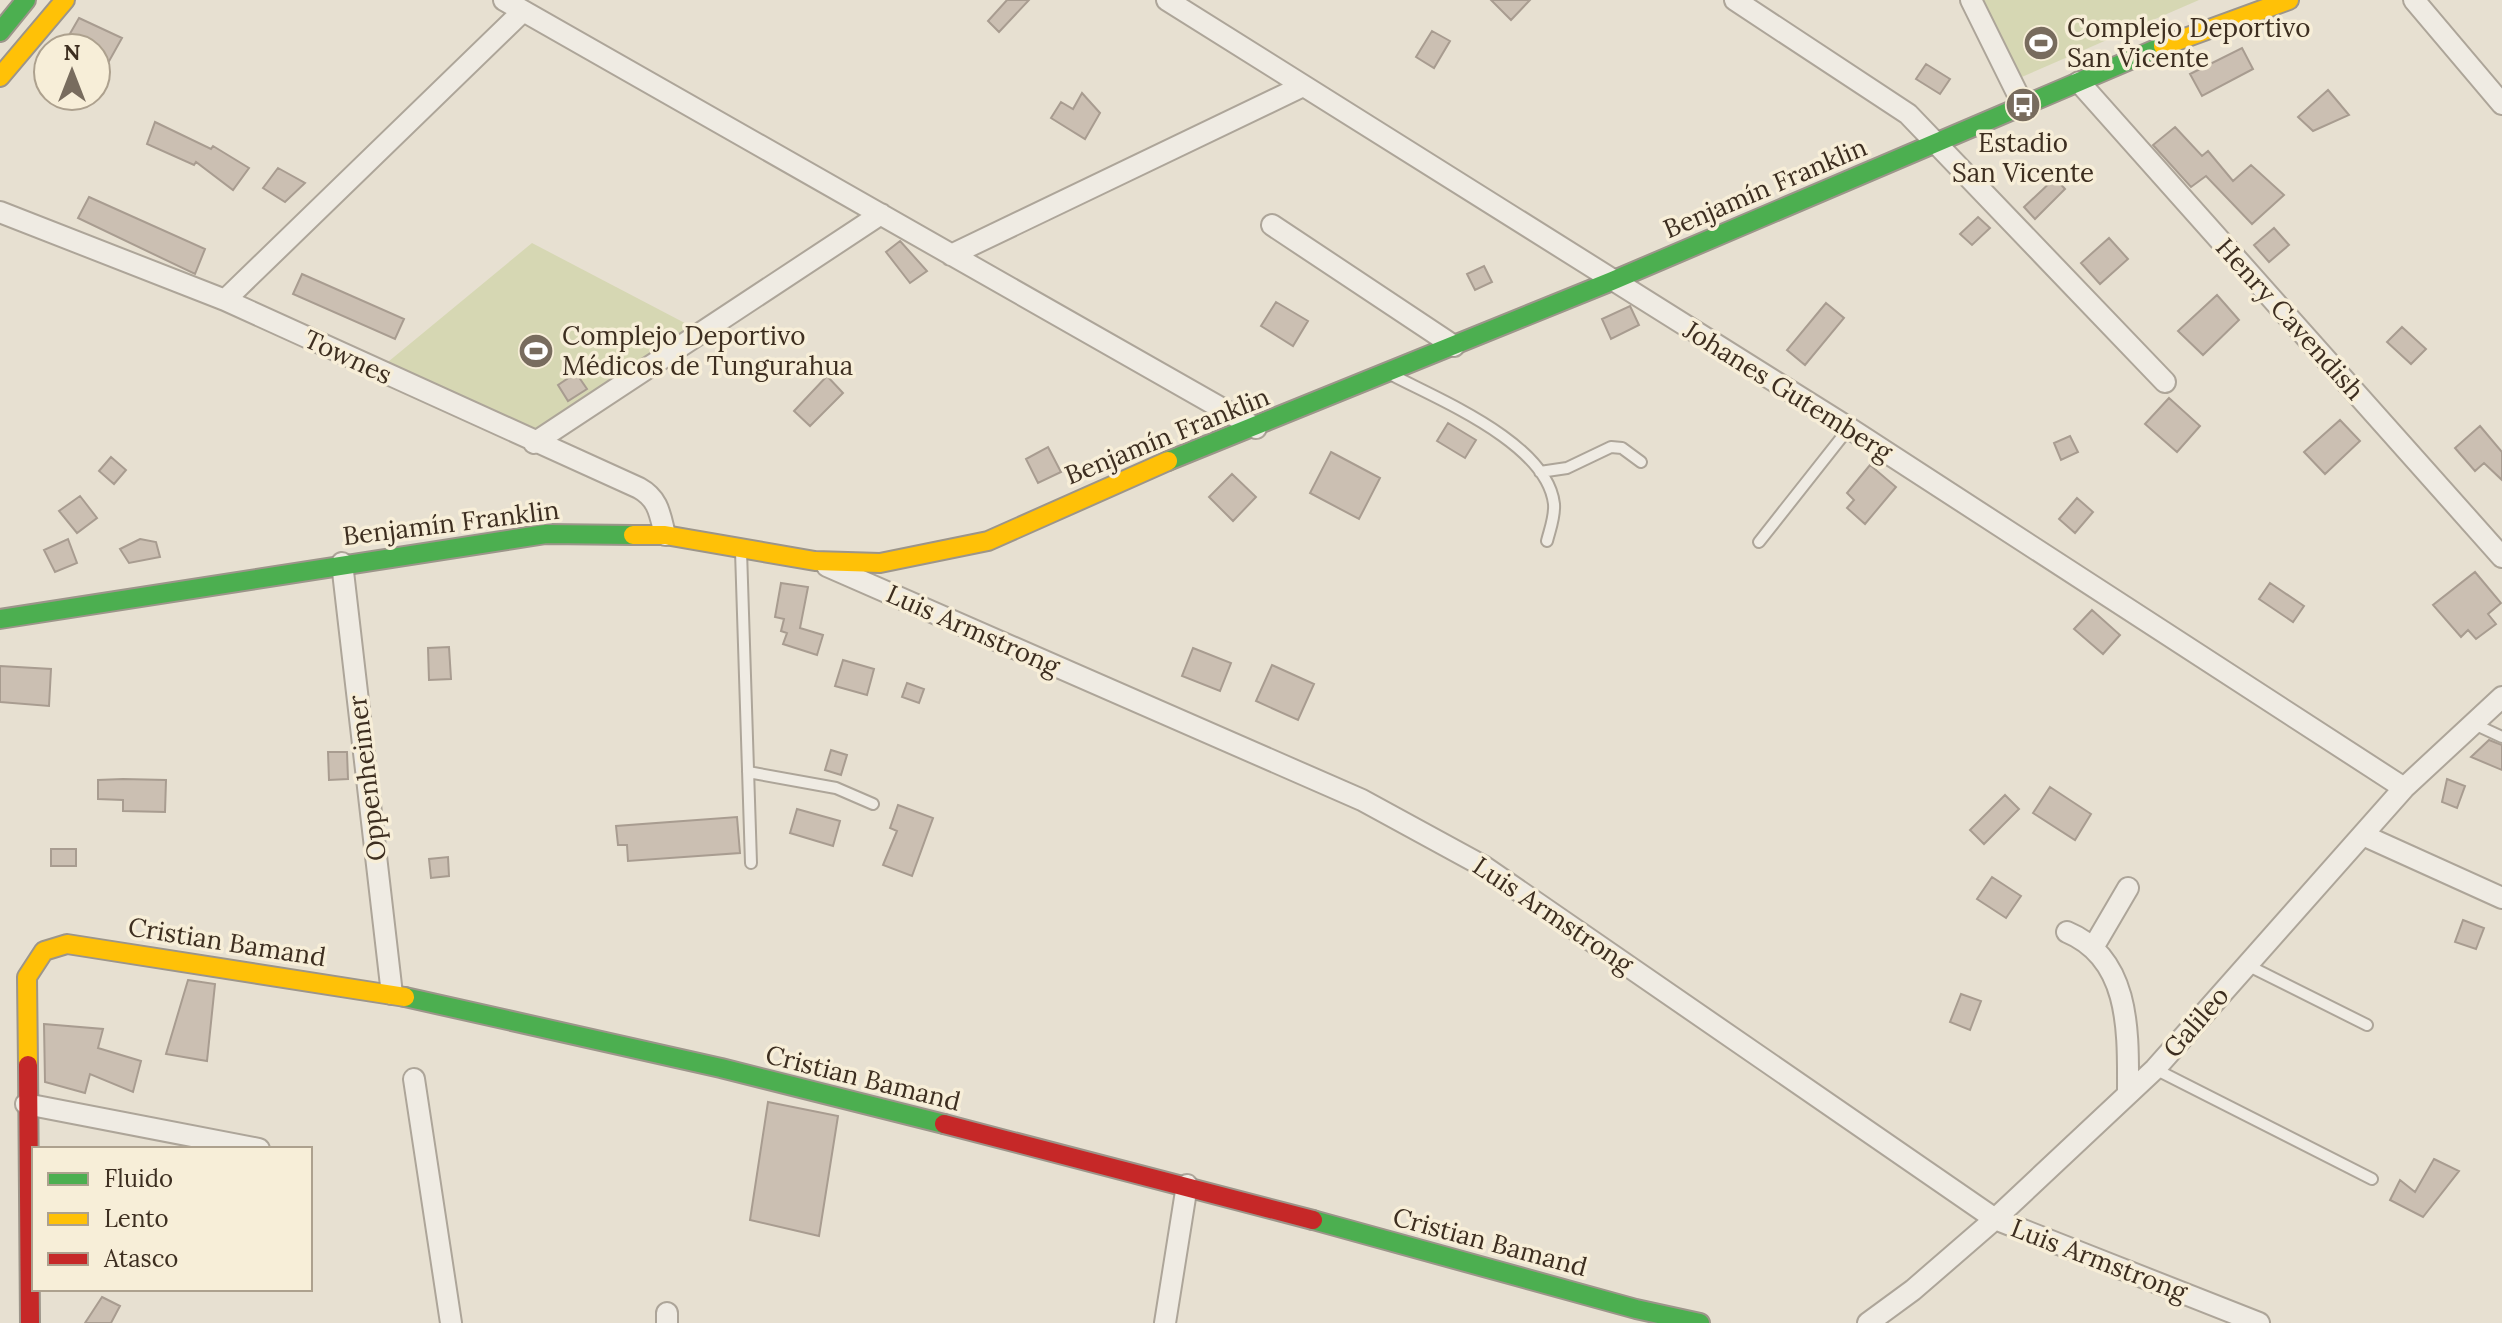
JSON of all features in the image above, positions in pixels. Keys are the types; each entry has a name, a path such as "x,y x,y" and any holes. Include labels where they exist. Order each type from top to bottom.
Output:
{"street":[{"path":"0,32 26,0"},
{"path":"0,77 65,0"},
{"path":"504,0 1256,428"},
{"name":"Johanes Gutemberg","path":"1167,0 1426,159 1612,281 1849,428 2404,788"},
{"path":"1735,0 1908,114 2165,382"},
{"path":"1971,0 2023,105"},
{"path":"2414,0 2502,104"},
{"name":"Benjamín Franklin","path":"0,619 342,563 546,534 665,535 741,551 815,561 880,563 988,541 1118,481 1256,428 1612,281 2023,105 2278,1"},
{"path":"225,300 523,11"},
{"name":"Henry Cavendish","path":"2079,82 2502,557"},
{"path":"951,255 1303,86"},
{"name":"Townes","path":"0,212 225,300 652,495 665,535"},
{"path":"534,443 881,214"},
{"path":"1272,225 1454,346"},
{"name":"Luis Armstrong","path":"815,561 1362,800 1483,866 1995,1219 2259,1323"},
{"name":"Oppenheimer","path":"342,563 392,994"},
{"name":"Galileo","path":"1868,1323 1913,1290 1995,1219 2155,1069 2365,836 2404,788 2502,697"},
{"path":"2365,836 2502,898"},
{"path":"2094,946 2128,888"},
{"path":"2067,932 2094,946 2111,972 2126,1013 2128,1094"},
{"name":"Cristian Bamand","path":"26,1104 27,977 44,951 67,944 392,994 721,1068 1187,1185 1636,1309 1700,1323"},
{"path":"414,1079 451,1323"},
{"path":"30,1323 26,1104 249,1147"},
{"path":"1165,1323 1187,1185"}],"lane":[{"path":"1389,373 1494,429 1540,472 1554,506 1547,541"},
{"path":"1759,542 1849,428"},
{"path":"1540,472 1567,468 1611,447 1622,448 1641,462"},
{"path":"741,551 751,863"},
{"path":"2474,724 2502,737"},
{"path":"748,772 836,788 873,804"},
{"path":"2247,965 2367,1025"},
{"path":"2155,1069 2372,1179"}],"green space":[{"name":"Complejo Deportivo San Vicente","path":"1961,0 2199,0 2001,86"},
{"name":"Complejo Deportivo Médicos de Tungurahua","path":"532,243 702,332 534,443 377,371"}],"building":[{"path":"1007,0 1029,0 999,32 988,21"},
{"path":"1491,0 1530,0 1511,20"},
{"path":"79,18 109,32 71,32"},
{"path":"1432,31 1450,41 1434,68 1416,57"},
{"path":"112,33 122,38 112,56"},
{"path":"2242,48 2253,69 2202,96 2190,74"},
{"path":"1926,64 1950,79 1940,94 1916,79"},
{"path":"2328,90 2349,115 2313,131 2298,117"},
{"path":"1082,93 1100,113 1085,139 1051,118 1061,102 1073,109"},
{"path":"155,122 211,149 213,146 249,168 233,190 196,162 194,165 147,144"},
{"path":"2175,127 2202,156 2208,151 2233,181 2251,165 2284,195 2252,224 2206,176 2191,187 2153,145"},
{"path":"278,168 305,183 285,202 263,188"},
{"path":"2055,178 2065,189 2035,219 2024,207"},
{"path":"89,197 205,249 195,274 78,218"},
{"path":"1978,217 1990,228 1972,245 1960,234"},
{"path":"2274,228 2289,245 2269,262 2254,245"},
{"path":"2109,238 2128,259 2100,284 2081,263"},
{"path":"900,241 927,271 910,283 886,252"},
{"path":"1484,266 1492,282 1475,290 1467,274"},
{"path":"302,274 404,319 395,339 293,294"},
{"path":"2217,295 2239,320 2203,355 2178,331"},
{"path":"1276,302 1308,321 1293,346 1261,326"},
{"path":"1826,303 1844,318 1805,365 1787,350"},
{"path":"1630,306 1639,325 1611,339 1602,319"},
{"path":"2402,327 2426,349 2411,364 2387,342"},
{"path":"576,373 587,389 568,401 558,385"},
{"path":"827,376 843,393 810,426 794,411"},
{"path":"2169,398 2200,426 2177,452 2145,424"},
{"path":"2340,420 2360,441 2325,474 2304,452"},
{"path":"1448,423 1476,440 1465,458 1437,441"},
{"path":"2480,426 2502,452 2502,480 2484,463 2475,471 2455,448"},
{"path":"2070,436 2078,452 2061,460 2054,443"},
{"path":"1048,447 1061,472 1038,483 1026,459"},
{"path":"1331,452 1380,478 1359,519 1310,493"},
{"path":"111,457 126,470 114,484 99,471"},
{"path":"1870,465 1896,487 1865,524 1847,508 1854,500 1847,493"},
{"path":"1232,474 1256,497 1233,521 1209,497"},
{"path":"80,496 97,518 77,533 59,511"},
{"path":"2077,498 2093,512 2075,533 2059,519"},
{"path":"68,539 77,563 55,572 44,550"},
{"path":"140,539 156,542 160,557 129,563 120,549"},
{"path":"2475,572 2501,603 2488,614 2496,624 2476,639 2468,630 2461,637 2433,605"},
{"path":"781,583 808,587 800,628 823,635 817,655 783,644 787,633 781,631 784,619 775,617"},
{"path":"2270,583 2304,606 2293,622 2259,599"},
{"path":"2092,610 2120,635 2103,654 2074,629"},
{"path":"449,647 451,679 429,680 428,648"},
{"path":"1193,648 1231,663 1220,691 1182,676"},
{"path":"843,660 874,669 867,695 835,686"},
{"path":"1272,665 1314,684 1298,720 1256,701"},
{"path":"0,666 51,669 49,706 0,702"},
{"path":"907,683 924,689 919,703 902,697"},
{"path":"2489,740 2502,745 2502,770 2471,757"},
{"path":"831,750 847,755 841,775 825,770"},
{"path":"328,752 347,752 348,779 329,780"},
{"path":"2447,779 2465,786 2457,808 2442,802"},
{"path":"98,780 166,780 165,812 123,811 123,800 98,799"},
{"path":"2050,787 2091,814 2075,840 2033,813"},
{"path":"2005,795 2019,809 1984,844 1970,830"},
{"path":"898,805 933,818 912,876 883,865 897,831 890,828"},
{"path":"797,809 840,821 833,846 790,833"},
{"path":"737,817 740,853 628,861 627,845 618,845 616,826"},
{"path":"51,849 76,849 76,866 51,866"},
{"path":"448,857 449,876 431,878 429,859"},
{"path":"1992,877 2021,896 2006,918 1977,899"},
{"path":"2463,920 2484,928 2476,949 2455,942"},
{"path":"188,980 215,984 207,1061 166,1054"},
{"path":"1961,994 1981,1001 1970,1030 1950,1022"},
{"path":"44,1024 103,1029 98,1048 141,1061 133,1092 90,1074 85,1093 45,1082"},
{"path":"768,1102 838,1116 819,1236 750,1220"},
{"path":"2434,1159 2459,1171 2423,1217 2390,1200 2400,1180 2415,1192"},
{"path":"102,1297 120,1306 111,1323 85,1323"}],"traffic: fast":[{"path":"0,32 26,0"},
{"path":"1168,461 1612,281 2163,46"},
{"path":"0,619 546,534 633,535"},
{"path":"405,997 721,1068 944,1124"},
{"path":"1313,1220 1636,1309 1700,1323"}],"traffic: slow":[{"path":"0,77 65,0"},
{"path":"2163,46 2289,0"},
{"path":"633,535 665,535 815,561 880,563 988,541 1168,461"},
{"path":"28,1065 27,977 44,951 67,944 405,997"}],"traffic: jam":[{"path":"28,1065 30,1323"},
{"path":"944,1124 1313,1220"}],"place":[{"name":"Complejo Deportivo San Vicente","path":"2041,43"},
{"name":"Estadio San Vicente","path":"2023,105"},
{"name":"Complejo Deportivo Médicos de Tungurahua","path":"536,351"}]}
